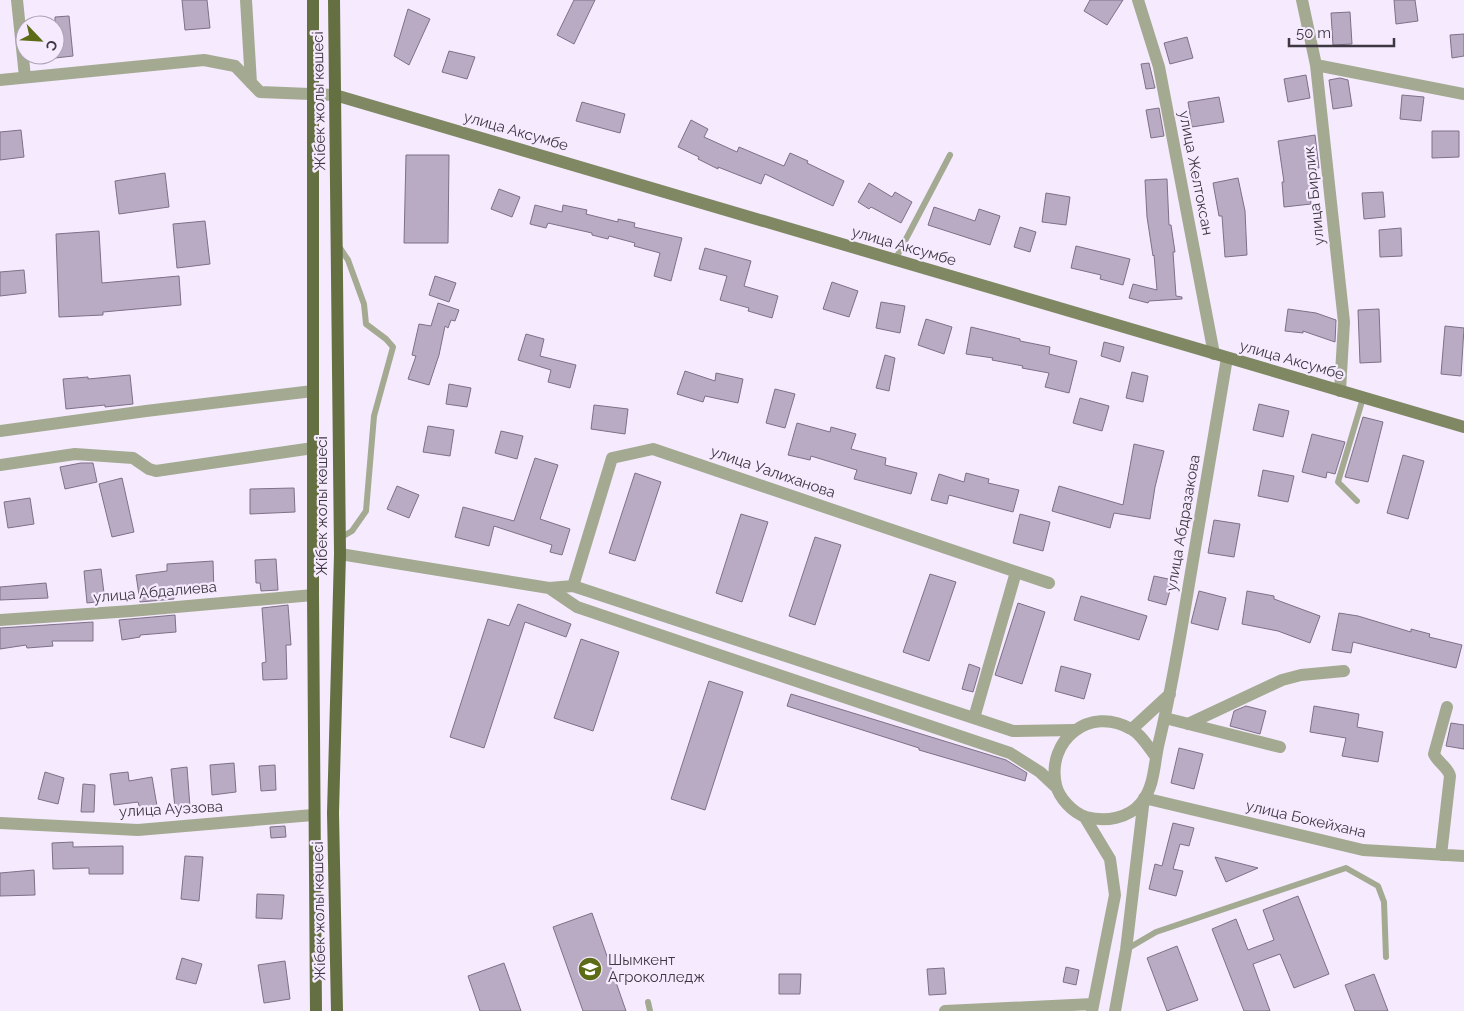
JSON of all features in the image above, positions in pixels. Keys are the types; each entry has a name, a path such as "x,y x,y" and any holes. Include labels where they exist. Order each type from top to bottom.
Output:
{"main road":[{"name":"Жібек жолы көшесі","path":"313,0 312,595 316,1011"},
{"name":"Жібек жолы көшесі","path":"334,0 340,538 333,813 337,1011"},
{"name":"улица Аксумбе","path":"335,95 1464,427"}],"street":[{"path":"17,0 25,77"},
{"path":"246,0 251,83"},
{"name":"улица Желтоксан","path":"1138,0 1159,67 1214,354"},
{"name":"улица Бирлик","path":"1302,0 1316,65 1344,322 1340,391"},
{"path":"0,80 204,60 235,66 260,92 335,95"},
{"path":"1316,65 1464,94"},
{"name":"улица Абдразакова","path":"1156,757 1170,694 1227,358"},
{"path":"0,432 146,411 313,391"},
{"path":"0,465 75,454 133,458 149,469 156,471 313,448"},
{"name":"улица Уалиханова","path":"573,586 612,458 653,449 1049,583"},
{"path":"340,554 549,588 573,586 1014,731 1074,730 1092,722 1113,721 1132,729 1156,757 1151,785 1144,798 1141,803 1125,816 1104,820 1084,816"},
{"path":"974,718 1016,572"},
{"path":"549,588 577,607 1010,753 1040,772 1056,787 1067,804 1084,816 1110,859 1115,895 1093,1008 945,1011"},
{"name":"улица Абдалиева","path":"0,620 312,595"},
{"path":"1188,724 1282,680 1301,675 1344,671"},
{"path":"1132,729 1170,694"},
{"path":"1441,855 1450,776 1449,771 1437,760 1434,754 1447,707"},
{"path":"1165,718 1280,746"},
{"path":"1056,787 1054,766 1060,746 1074,730"},
{"path":"1115,1011 1126,950 1144,798"},
{"name":"улица Бокейхана","path":"1144,798 1363,850 1464,856"},
{"name":"улица Ауэзова","path":"0,823 138,830 314,815"}],"lane":[{"path":"895,260 950,155"},
{"path":"337,243 348,260 364,304 366,324 386,339 393,347 374,416 366,511 352,532 340,538"},
{"path":"1356,501 1338,482 1363,398"},
{"path":"1126,950 1156,932 1346,868 1378,886 1384,902 1386,957"},
{"path":"648,1002 650,1011"}],"building":[{"path":"182,0 207,0 210,28 185,30"},
{"path":"574,0 595,0 574,44 557,35"},
{"path":"1090,0 1123,0 1107,25 1084,11"},
{"path":"1394,0 1415,0 1418,21 1396,24"},
{"path":"408,9 430,19 409,65 394,56"},
{"path":"1350,12 1352,44 1333,45 1331,13"},
{"path":"65,16 69,16 73,56 65,57"},
{"path":"1464,34 1464,56 1452,58 1450,35"},
{"path":"1187,37 1193,58 1170,64 1164,43"},
{"path":"449,51 475,57 467,79 442,72"},
{"path":"1149,63 1155,88 1146,89 1141,64"},
{"path":"1306,75 1310,98 1288,102 1284,79"},
{"path":"1340,78 1348,80 1352,106 1333,109 1329,80"},
{"path":"1402,95 1424,97 1421,121 1400,119"},
{"path":"1219,97 1224,122 1192,127 1188,102"},
{"path":"582,102 625,114 620,133 576,121"},
{"path":"1159,108 1164,136 1151,138 1146,110"},
{"path":"691,120 708,129 704,137 737,152 739,147 784,166 790,153 844,181 833,206 765,174 761,184 718,167 718,169 678,147"},
{"path":"21,130 24,157 0,160 0,132"},
{"path":"1432,131 1459,131 1459,157 1432,158"},
{"path":"1315,135 1319,168 1308,170 1311,204 1284,207 1282,182 1284,182 1278,141"},
{"path":"406,155 449,155 448,243 404,243"},
{"path":"165,173 169,207 119,214 115,181"},
{"path":"1238,178 1245,211 1247,255 1225,257 1222,216 1219,216 1213,183"},
{"path":"1167,179 1169,225 1171,225 1175,252 1173,252 1176,296 1182,297 1182,299 1149,301 1148,303 1129,298 1133,284 1157,290 1154,255 1147,217 1145,180"},
{"path":"869,183 892,197 895,192 912,202 901,223 858,202"},
{"path":"499,189 520,197 512,217 491,209"},
{"path":"1383,192 1385,217 1364,219 1362,193"},
{"path":"1046,193 1070,197 1066,225 1042,222"},
{"path":"535,205 562,212 563,205 587,210 586,214 618,222 618,219 635,223 634,227 682,238 671,281 654,276 660,253 634,246 635,243 609,236 608,239 592,235 592,233 548,223 546,228 530,224"},
{"path":"934,207 975,221 979,209 1000,216 990,245 928,225"},
{"path":"205,221 210,264 177,268 173,224"},
{"path":"1020,227 1036,232 1030,252 1014,247"},
{"path":"1401,228 1402,256 1380,257 1379,230"},
{"path":"99,231 102,283 179,276 181,305 103,312 103,315 59,317 56,234"},
{"path":"1076,246 1130,259 1123,285 1100,279 1101,275 1071,268"},
{"path":"705,248 751,261 744,286 778,296 772,318 748,311 749,308 720,300 727,276 699,269"},
{"path":"24,270 26,293 0,296 0,272"},
{"path":"435,276 456,283 449,302 429,295"},
{"path":"832,282 858,291 849,317 823,309"},
{"path":"881,302 905,306 900,333 876,328"},
{"path":"438,303 459,310 455,321 451,320 448,328 445,326 439,355 429,385 408,379 416,356 412,355 419,324 431,326"},
{"path":"1288,309 1316,313 1336,320 1335,342 1303,331 1303,333 1285,331"},
{"path":"1379,309 1381,362 1360,363 1358,310"},
{"path":"926,319 952,327 944,354 918,345"},
{"path":"1445,326 1464,328 1461,376 1441,374"},
{"path":"971,327 1020,339 1020,341 1050,347 1049,354 1077,361 1069,393 1045,387 1049,373 992,360 993,358 966,354"},
{"path":"526,334 544,339 540,356 576,365 570,388 548,382 551,370 518,360"},
{"path":"1104,342 1124,347 1120,362 1101,356"},
{"path":"885,355 895,358 889,391 876,388"},
{"path":"685,371 715,381 716,373 743,379 738,403 705,396 703,402 677,394"},
{"path":"1132,372 1148,376 1143,402 1126,398"},
{"path":"130,375 133,404 66,409 63,379"},
{"path":"449,384 471,388 467,407 446,404"},
{"path":"775,389 795,394 785,428 766,423"},
{"path":"1080,398 1109,406 1102,431 1073,423"},
{"path":"1259,404 1289,411 1283,437 1253,430"},
{"path":"594,405 628,409 625,434 591,429"},
{"path":"1363,417 1383,422 1368,482 1345,477"},
{"path":"797,423 830,432 831,427 856,434 851,449 886,458 885,465 917,473 911,494 854,479 857,470 811,456 810,460 788,455"},
{"path":"428,426 454,430 450,456 423,452"},
{"path":"501,431 523,436 517,459 495,453"},
{"path":"1312,434 1345,442 1335,474 1327,472 1326,478 1302,472"},
{"path":"1134,444 1164,451 1155,487 1150,519 1114,513 1110,528 1052,511 1059,486 1123,505"},
{"path":"1403,455 1424,461 1408,519 1387,513"},
{"path":"535,458 558,465 540,519 570,529 562,555 550,552 552,545 494,526 489,546 455,537 463,507 514,521"},
{"path":"93,463 97,482 65,489 60,467"},
{"path":"1263,470 1294,476 1288,502 1258,496"},
{"path":"635,473 661,482 635,561 609,553"},
{"path":"966,473 989,479 988,483 1019,490 1013,512 949,495 947,504 931,500 939,474 964,482"},
{"path":"122,478 134,532 112,537 99,484"},
{"path":"397,486 419,495 409,518 387,509"},
{"path":"294,488 295,512 250,514 250,489"},
{"path":"30,498 34,524 8,528 4,502"},
{"path":"741,514 768,522 742,602 716,593"},
{"path":"1020,514 1050,522 1043,551 1013,543"},
{"path":"1214,520 1240,524 1234,557 1208,553"},
{"path":"815,537 841,545 815,625 789,616"},
{"path":"276,559 278,590 261,591 260,583 256,583 255,560"},
{"path":"213,561 214,593 174,595 174,599 140,602 136,575 167,571 167,564"},
{"path":"101,569 105,601 87,603 84,571"},
{"path":"930,574 956,582 929,661 903,652"},
{"path":"1154,576 1173,580 1166,605 1148,600"},
{"path":"46,583 48,598 0,600 0,587"},
{"path":"1199,591 1226,598 1218,630 1191,623"},
{"path":"1247,591 1274,596 1274,599 1320,616 1310,643 1278,631 1242,624"},
{"path":"1081,596 1147,616 1139,640 1074,620"},
{"path":"1018,603 1045,612 1022,684 995,675"},
{"path":"518,604 571,624 566,637 525,622 484,748 450,737 488,619 509,626"},
{"path":"288,605 291,645 286,645 287,679 263,680 262,663 266,662 262,608"},
{"path":"1339,613 1358,616 1411,632 1411,629 1430,634 1429,637 1462,645 1456,668 1353,642 1351,653 1332,650"},
{"path":"175,615 176,632 140,635 140,637 122,640 119,620"},
{"path":"93,622 93,641 52,641 53,646 27,648 26,645 0,649 0,628"},
{"path":"581,639 619,652 593,731 554,718"},
{"path":"969,664 980,668 973,692 962,689"},
{"path":"1061,666 1091,674 1084,699 1055,691"},
{"path":"709,681 743,692 705,810 671,799"},
{"path":"791,694 1006,760 1027,773 1025,781 919,750 919,748 787,706"},
{"path":"1246,706 1266,711 1260,734 1230,726 1234,711"},
{"path":"1314,706 1359,714 1357,727 1383,732 1378,762 1342,756 1346,738 1310,732"},
{"path":"1451,723 1464,725 1464,749 1446,746"},
{"path":"1179,748 1203,754 1194,789 1171,783"},
{"path":"234,763 236,792 212,795 210,765"},
{"path":"275,765 276,790 261,791 259,766"},
{"path":"187,767 190,807 175,808 171,769"},
{"path":"45,772 64,778 58,804 38,799"},
{"path":"128,772 129,781 152,777 157,806 140,809 138,802 114,805 110,774"},
{"path":"83,784 95,785 94,812 81,812"},
{"path":"1173,823 1194,828 1189,846 1180,844 1173,869 1183,871 1176,896 1149,889 1155,864 1162,866"},
{"path":"285,826 286,837 271,838 270,827"},
{"path":"73,842 73,847 123,846 123,874 89,874 89,868 53,869 52,843"},
{"path":"185,856 203,857 199,901 181,899"},
{"path":"1215,857 1258,868 1226,882"},
{"path":"34,870 35,895 0,896 0,873"},
{"path":"257,894 284,895 282,919 256,918"},
{"path":"1298,896 1329,974 1294,988 1280,954 1253,964 1270,1011 1244,1011 1212,929 1236,919 1248,950 1274,940 1263,910"},
{"name":"Шымкент Агроколледж","path":"592,913 626,1011 583,1011 553,927"},
{"path":"1177,946 1198,1000 1167,1011 1147,958"},
{"path":"182,958 202,964 196,984 176,979"},
{"path":"285,961 290,999 264,1003 258,965"},
{"path":"504,963 521,1011 480,1011 468,976"},
{"path":"1066,967 1079,970 1076,985 1063,982"},
{"path":"944,968 946,994 929,995 927,969"},
{"path":"779,974 801,974 800,994 779,994"},
{"path":"1374,974 1388,1011 1355,1011 1345,985"}],"place":[{"name":"Шымкент Агроколледж","path":"590,969"}]}
